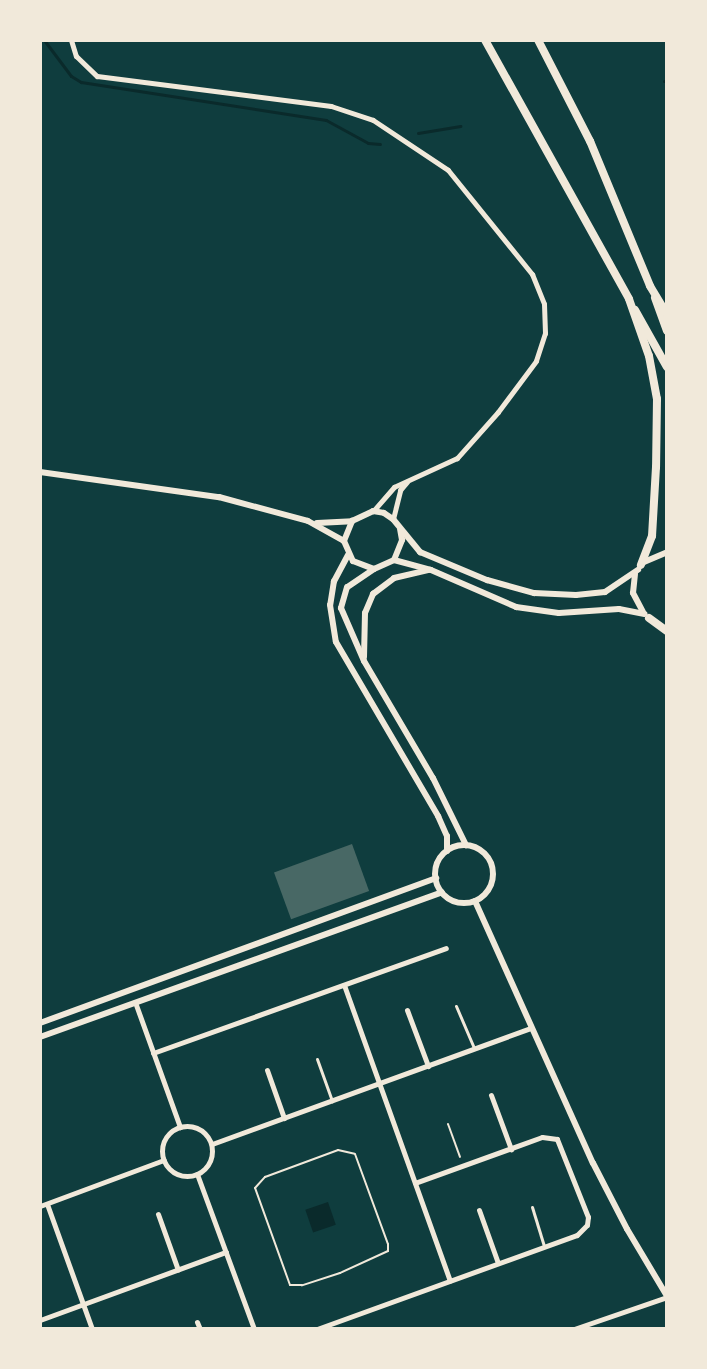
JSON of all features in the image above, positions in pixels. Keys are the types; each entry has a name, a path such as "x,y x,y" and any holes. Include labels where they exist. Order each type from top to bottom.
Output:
{"highway":[{"path":"485,40 667,367"},
{"path":"538,40 590,141 667,331"},
{"path":"650,286 667,314"},
{"path":"629,299 649,356 657,408 652,536 639,567"},
{"path":"647,616 667,631"}],"main road":[{"path":"40,472 219,497 314,523 344,541"},
{"path":"314,523 352,521 373,511 393,519 420,552 487,580 534,593 563,596 605,592 653,556 667,552"},
{"path":"352,521 344,541 348,555 363,567 374,569"},
{"path":"394,560 402,540 400,529"},
{"path":"348,555 339,568 332,593 330,615 336,642 438,816 447,836 447,851"},
{"path":"466,845 447,851 438,863 436,878 442,892 458,902 475,901 490,888 493,869 484,853 466,845 433,778 364,661 346,622 342,600 349,584 394,560 431,570 516,607 559,613 619,609 667,624"},
{"path":"639,567 633,593 647,616"},
{"path":"364,661 365,613 373,594 394,578 431,570"},
{"path":"40,1023 436,878"},
{"path":"40,1037 442,892"},
{"path":"475,901 530,1028 627,1229 667,1297"}],"street":[{"path":"71,40 76,56 97,76 331,106 373,120 424,151 448,170 532,274 544,304 545,333 536,361 457,458 394,487 373,511"},
{"path":"393,519 400,490 411,479"},
{"path":"153,1053 446,948"},
{"path":"344,985 450,1281"},
{"path":"135,1002 180,1127"},
{"path":"456,1006 474,1048"},
{"path":"407,1010 428,1066"},
{"path":"212,1144 530,1028"},
{"path":"317,1059 332,1101"},
{"path":"267,1070 284,1118"},
{"path":"491,1095 511,1149"},
{"path":"180,1127 202,1131 212,1144 211,1158 197,1174"},
{"path":"180,1127 165,1141 164,1160 174,1172 197,1174"},
{"path":"317,1329 577,1235 587,1225 588,1217 557,1139 542,1137 415,1183"},
{"path":"92,1329 43,1205 164,1160"},
{"path":"197,1174 254,1329"},
{"path":"532,1207 544,1246"},
{"path":"479,1210 498,1263"},
{"path":"158,1214 178,1270"},
{"path":"40,1320 226,1252"},
{"path":"574,1329 667,1297"},
{"path":"197,1322 200,1329"}],"lane":[{"path":"338,1150 349,1151 355,1154 388,1251 340,1273 297,1286 290,1285 256,1198 255,1188 265,1177 338,1150"}],"path":[{"path":"448,1124 463,1166"}],"water":[{"path":"328,1202 336,1225 313,1233 305,1210"}],"building":[{"path":"352,844 369,891 291,919 274,872"}],"waterway":[{"path":"44,40 71,76 81,82 326,120 368,143 380,144"},
{"path":"418,133 460,126"}]}
